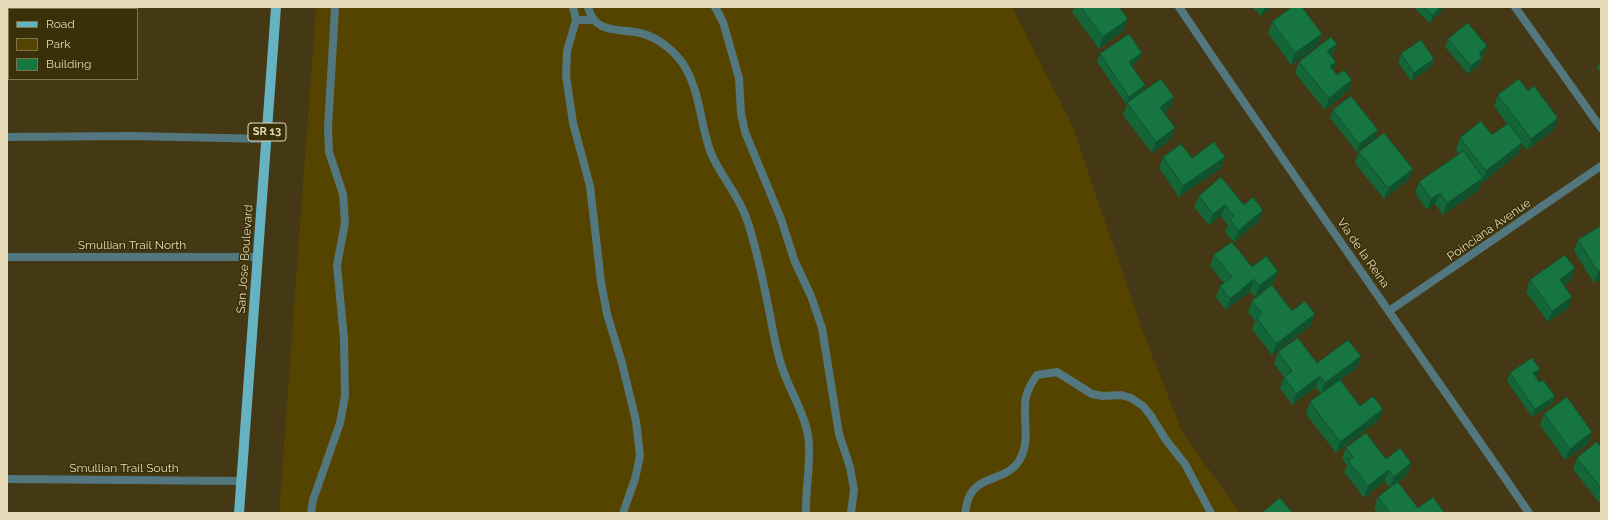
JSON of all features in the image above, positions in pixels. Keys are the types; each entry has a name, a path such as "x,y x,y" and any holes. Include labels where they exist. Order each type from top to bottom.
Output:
{"main road":[{"name":"San Jose Boulevard","path":"239,513 276,7"}],"street":[{"path":"311,513 313,500 340,423 345,396 344,339 337,265 345,223 343,194 329,152 328,128 335,7"},
{"path":"573,7 576,20 567,51 566,76 573,123 590,186 601,282 607,314 622,363 636,421 640,456 635,479 623,513"},
{"path":"588,7 594,20 602,27 615,31 640,33 656,39 671,50 684,66 694,86 700,105 706,137 712,154 737,195 747,218 756,250 777,350 783,370 802,413 808,434 810,457 806,513"},
{"path":"715,7 723,22 738,78 741,113 745,132 781,219 795,262 811,296 822,328 839,434 850,467 854,490 851,513"},
{"name":"Via de la Reina","path":"1179,7 1240,98 1529,513"},
{"path":"1515,7 1601,128"},
{"path":"576,20 594,20"},
{"path":"7,137 133,136 267,138"},
{"name":"Poinciana Avenue","path":"1389,312 1601,166"},
{"name":"Smullian Trail North","path":"7,257 258,257"},
{"path":"965,513 970,495 980,484 1003,475 1014,468 1022,455 1025,443 1026,398 1030,385 1037,375 1056,372 1092,394 1103,396 1126,396 1143,406 1166,440 1185,464 1211,513"},
{"name":"Smullian Trail South","path":"7,479 241,480"}],"green space":[{"path":"316,7 1012,7 1073,127 1140,324 1182,432 1240,513 279,513"}],"building":[{"path":"1081,7 1119,7 1128,19 1103,37"},
{"path":"1292,7 1302,7 1322,34 1295,53 1272,22"},
{"path":"1424,7 1440,7 1433,15"},
{"path":"1468,23 1487,46 1479,53 1482,57 1471,66 1448,39"},
{"path":"1129,34 1142,53 1129,62 1145,85 1129,97 1100,54"},
{"path":"1331,37 1337,44 1327,51 1336,62 1330,66 1337,75 1344,70 1352,80 1329,98 1299,62"},
{"path":"1421,40 1434,59 1414,73 1401,54"},
{"path":"1161,79 1174,97 1160,107 1175,128 1156,142 1127,103"},
{"path":"1519,79 1528,91 1534,86 1558,118 1531,139 1498,95"},
{"path":"1351,96 1378,130 1359,144 1333,110"},
{"path":"1481,121 1492,135 1508,123 1523,142 1486,171 1460,138"},
{"path":"1384,133 1413,169 1388,188 1359,152"},
{"path":"1214,142 1225,157 1183,186 1163,157 1181,144 1192,158"},
{"path":"1464,151 1483,178 1447,203 1440,193 1431,199 1419,182"},
{"path":"1221,177 1244,205 1253,197 1263,210 1238,231 1230,220 1234,216 1225,205 1213,214 1199,196"},
{"path":"1601,226 1601,270 1598,272 1578,240"},
{"path":"1232,242 1252,267 1266,256 1278,271 1259,286 1254,279 1230,299 1220,286 1232,277 1214,255"},
{"path":"1565,255 1575,268 1560,280 1572,297 1552,311 1530,280"},
{"path":"1272,285 1292,311 1305,301 1315,314 1276,344 1256,317 1262,313 1252,301"},
{"path":"1298,338 1317,363 1348,340 1361,356 1325,383 1320,376 1296,394 1284,377 1292,371 1278,352"},
{"path":"1532,358 1540,369 1533,373 1539,382 1543,380 1555,396 1535,409 1510,373"},
{"path":"1340,380 1360,406 1373,396 1383,409 1340,442 1310,402"},
{"path":"1567,397 1592,432 1570,449 1544,414"},
{"path":"1366,433 1386,459 1400,448 1411,463 1394,477 1389,470 1368,486 1348,461 1353,457 1346,448"},
{"path":"1597,442 1601,447 1601,488 1577,458"},
{"path":"1398,482 1418,508 1433,497 1444,512 1390,513 1378,497"},
{"path":"1280,498 1293,513 1262,513"}]}
